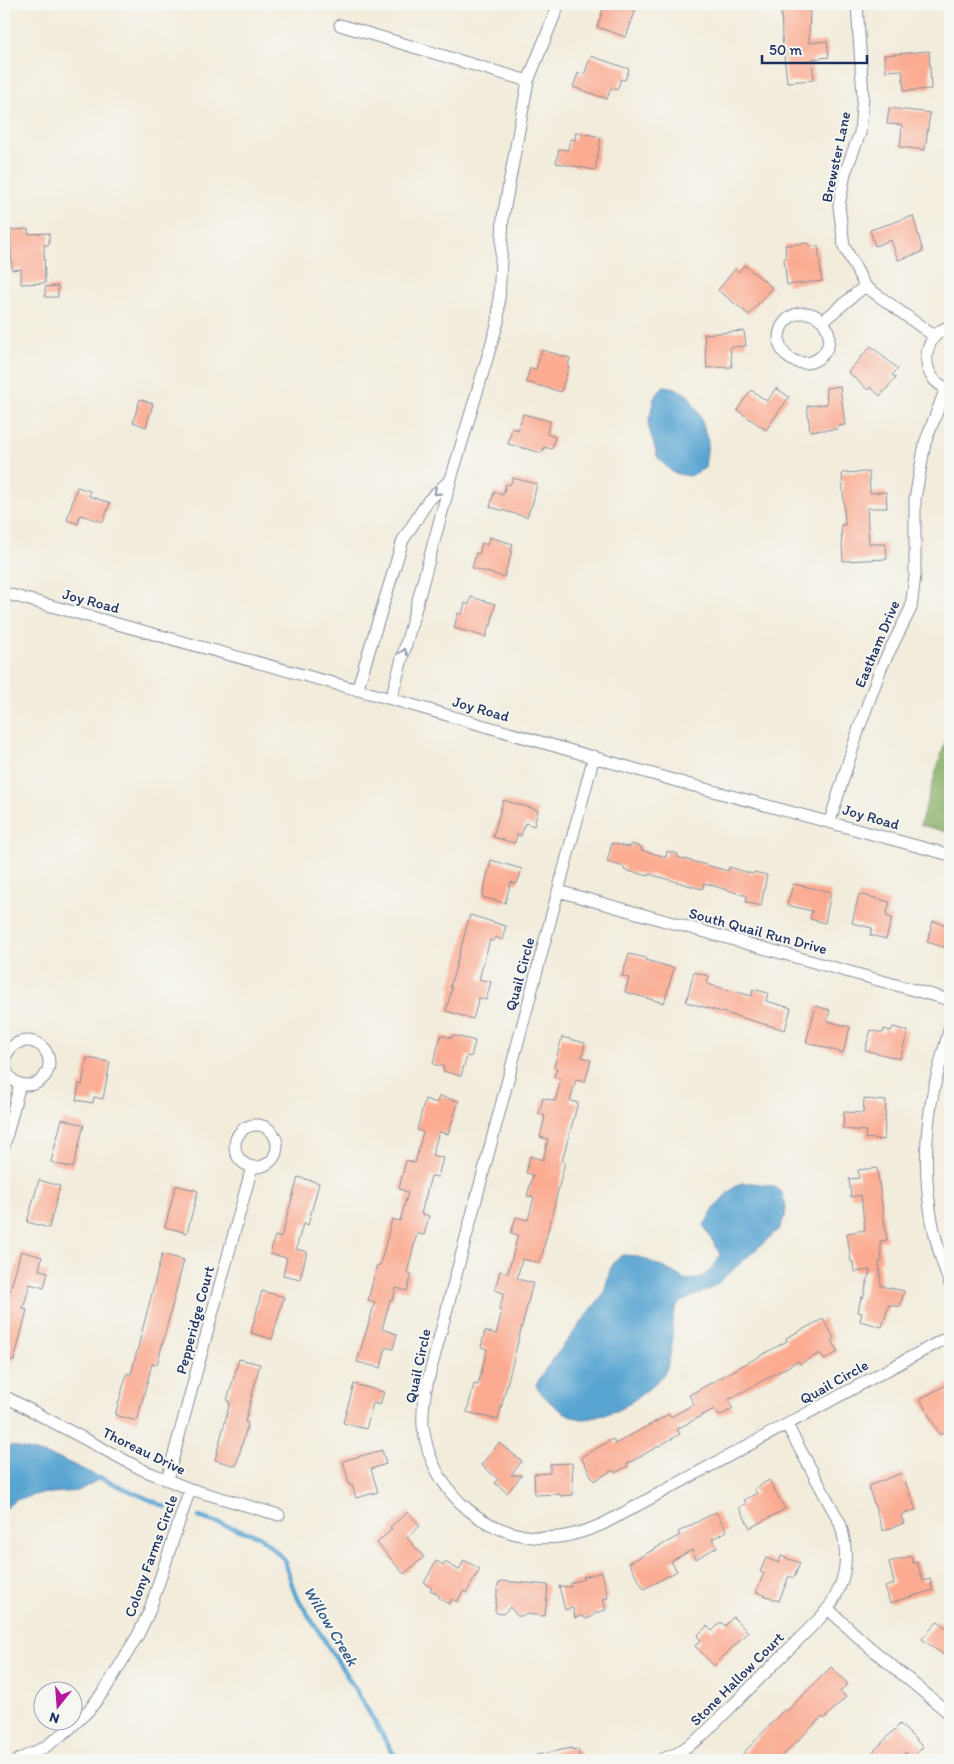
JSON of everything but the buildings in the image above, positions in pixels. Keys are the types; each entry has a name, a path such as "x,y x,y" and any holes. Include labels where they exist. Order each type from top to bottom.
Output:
{"street":[{"path":"391,699 451,480 498,322 503,217 528,81 559,4"},
{"name":"Brewster Lane","path":"857,4 863,96 860,133 845,173 839,206 844,246 865,286 934,336"},
{"path":"340,26 528,81"},
{"path":"823,321 865,286"},
{"path":"805,312 815,315 823,321 828,329 829,339 827,349 821,357 812,362 802,363 792,361 784,354 779,346 778,336 780,327 787,319 795,314 805,312"},
{"path":"948,388 936,381 929,371 926,359 928,347 934,336 950,326"},
{"name":"Eastham Drive","path":"830,822 859,728 881,668 911,608 915,574 915,499 925,443 948,388"},
{"path":"357,690 403,540 428,501 451,480"},
{"name":"Joy Road","path":"4,593 391,699 687,784 950,855"},
{"name":"Quail Circle","path":"594,756 427,1384 423,1405 426,1443 433,1465 445,1486 471,1513 504,1531 542,1538 560,1537 582,1532 603,1524 950,1336"},
{"name":"South Quail Run Drive","path":"558,891 950,1000"},
{"path":"950,1026 931,1104 927,1140 926,1177 930,1213 938,1249 950,1284"},
{"path":"4,1146 20,1084"},
{"name":"Pepperidge Court","path":"167,1480 252,1167"},
{"name":"Thoreau Drive","path":"4,1396 143,1470 190,1489 279,1516"},
{"name":"Stone Hallow Court","path":"660,1760 676,1754 701,1737 828,1609 838,1593 844,1574 846,1558 840,1523 787,1425"},
{"name":"Colony Farms Circle","path":"18,1760 45,1747 68,1730 89,1710 106,1688 149,1612 190,1489"},
{"path":"828,1609 950,1714"}],"green space":[{"path":"950,725 950,833 920,825"}],"water":[{"path":"664,386 675,388 688,395 701,418 708,442 705,468 690,476 673,473 658,458 648,425 654,398"},
{"path":"741,1183 773,1186 782,1193 786,1206 785,1216 779,1229 718,1283 710,1289 680,1302 674,1311 670,1354 663,1375 648,1389 623,1407 596,1417 584,1419 571,1416 550,1402 536,1385 544,1371 604,1293 610,1270 615,1261 622,1255 635,1256 653,1262 684,1279 690,1280 706,1274 715,1265 720,1254 704,1226 720,1202"},
{"path":"12,1446 61,1459 101,1478 78,1491 38,1494 15,1500 4,1510 4,1447"}],"waterway":[{"name":"Willow Creek","path":"96,1478 101,1478 166,1507"},
{"name":"Willow Creek","path":"199,1517 259,1536 284,1559 295,1594 354,1687 397,1760"}]}
